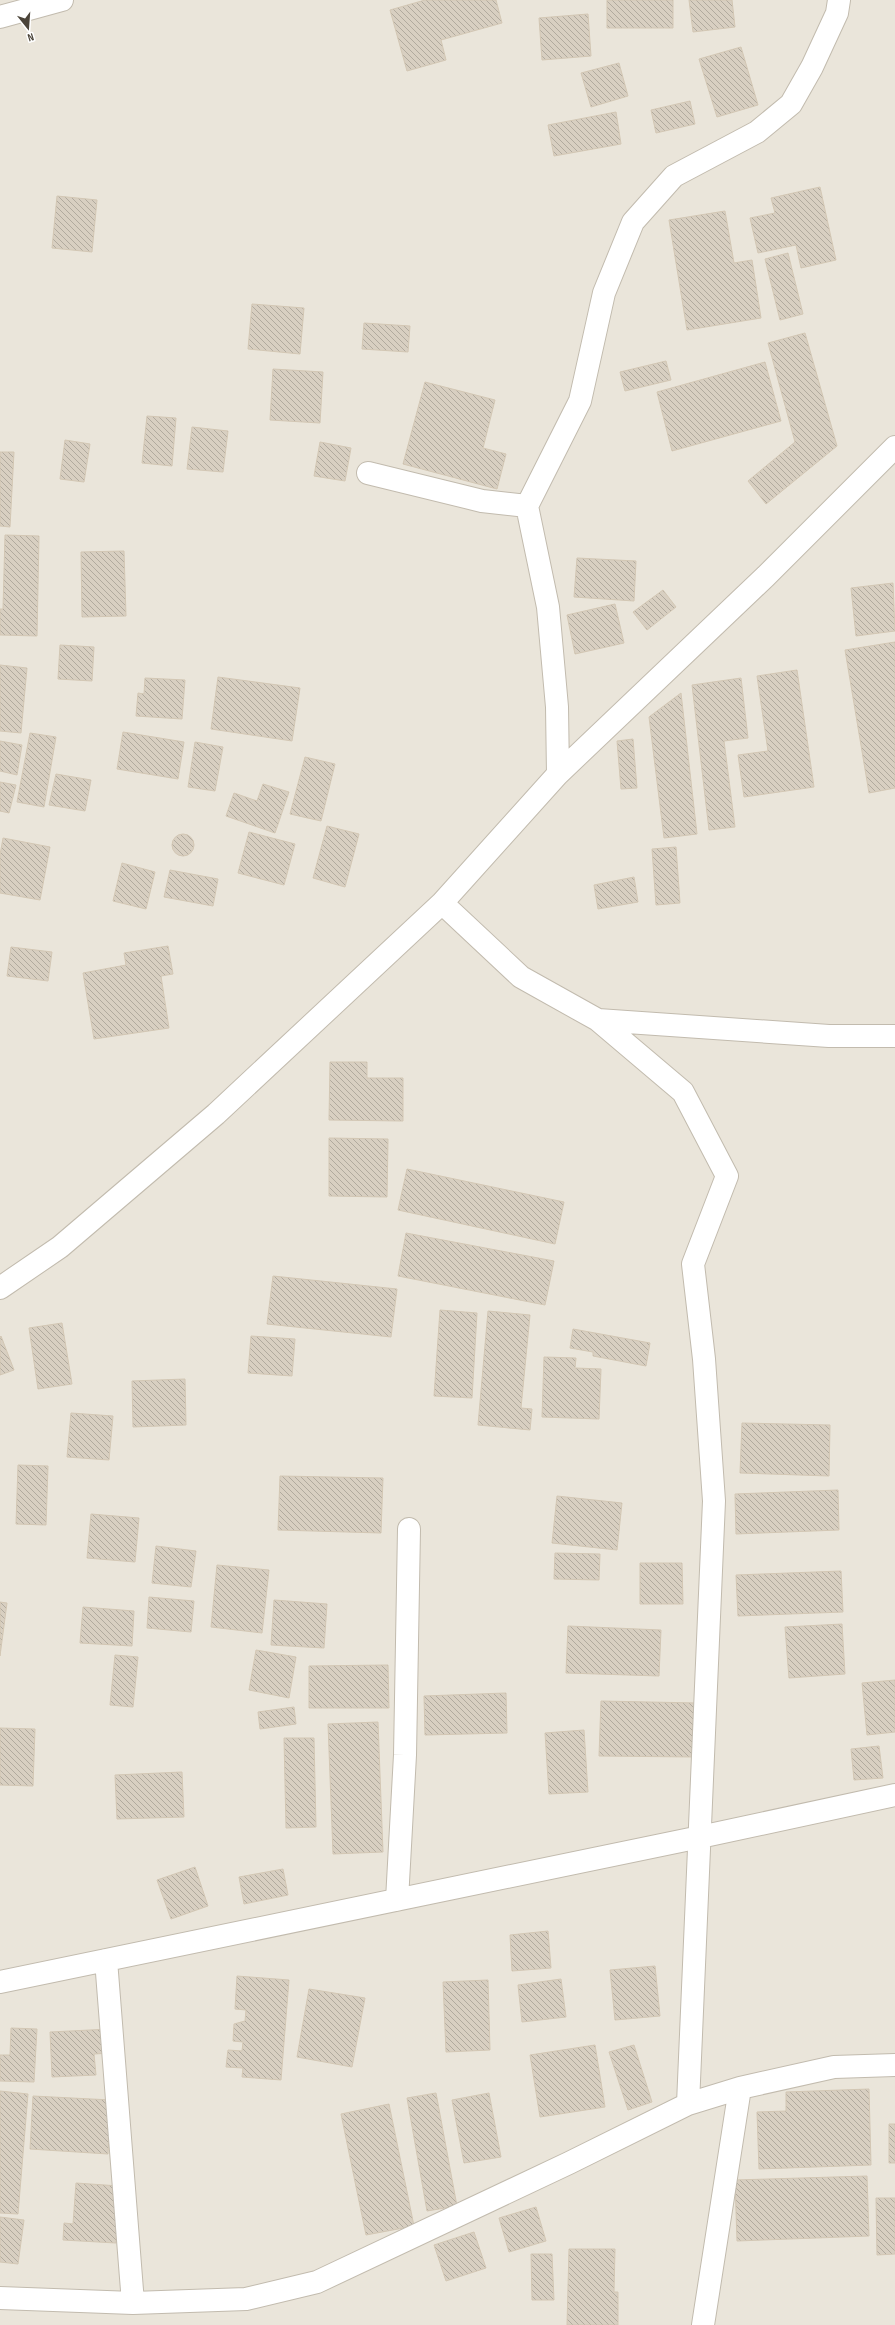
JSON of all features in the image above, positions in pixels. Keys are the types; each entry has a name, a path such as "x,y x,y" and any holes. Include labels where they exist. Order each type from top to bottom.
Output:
{"street":[{"path":"0,17 62,0"},
{"path":"558,774 557,707 548,607 527,506 580,401 604,293 632,222 674,176 757,132 791,104 812,67 837,13 838,0"},
{"path":"0,1288 60,1247 216,1114 442,903 558,774 766,576 895,447"},
{"path":"368,473 482,501 527,506"},
{"path":"442,903 521,977 598,1020 683,1092 727,1176 693,1264 704,1359 714,1501 688,2104"},
{"path":"598,1020 829,1036 895,1036"},
{"path":"397,1900 405,1755 410,1529"},
{"path":"0,1982 700,1837 895,1795"},
{"path":"106,1960 133,2303"},
{"path":"0,2298 133,2303 246,2299 317,2282 569,2163 688,2104 740,2088 834,2067 895,2065"},
{"path":"703,2325 740,2088"}],"shaded area":[{"path":"0,0 895,0 895,2325 0,2325"}],"building":[{"path":"425,0 496,0 502,23 441,40 446,60 407,71 390,10"},
{"path":"607,0 673,0 673,28 607,28"},
{"path":"689,0 732,0 735,27 693,32"},
{"path":"588,14 591,56 542,60 539,18"},
{"path":"741,47 758,105 717,117 699,59"},
{"path":"619,63 628,96 591,107 581,73"},
{"path":"690,101 695,124 656,133 651,110"},
{"path":"616,112 621,144 554,156 548,125"},
{"path":"820,187 836,260 801,268 796,245 758,253 750,218 775,213 771,198"},
{"path":"57,196 97,200 92,252 52,248"},
{"path":"725,211 734,263 752,260 761,318 687,330 669,220"},
{"path":"788,253 803,314 780,320 765,259"},
{"path":"252,304 304,308 300,354 248,349"},
{"path":"364,323 410,326 408,352 362,349"},
{"path":"805,333 837,446 766,504 748,481 795,442 768,343"},
{"path":"666,361 671,380 625,391 620,372"},
{"path":"765,362 781,421 672,451 657,392"},
{"path":"273,369 323,372 320,423 270,420"},
{"path":"425,382 495,400 483,448 506,454 497,489 403,464"},
{"path":"147,416 176,418 172,466 142,463"},
{"path":"192,427 228,431 223,472 187,469"},
{"path":"65,440 90,444 84,482 60,479"},
{"path":"320,442 351,448 345,481 314,476"},
{"path":"0,452 14,452 10,527 0,526"},
{"path":"5,535 39,536 37,636 0,635 0,609 3,609"},
{"path":"124,551 126,616 82,617 81,552"},
{"path":"577,558 636,561 634,601 574,597"},
{"path":"893,583 895,631 856,636 851,588"},
{"path":"663,590 676,607 647,630 633,612"},
{"path":"615,604 624,643 575,654 567,615"},
{"path":"895,642 895,788 869,793 845,650"},
{"path":"60,645 94,647 92,681 58,679"},
{"path":"0,665 27,668 21,733 0,731"},
{"path":"797,670 814,787 744,797 738,755 768,751 757,676"},
{"path":"218,677 300,688 292,741 211,729"},
{"path":"145,678 185,680 182,719 136,716 138,693 144,694"},
{"path":"741,678 748,738 724,741 735,827 709,830 692,685"},
{"path":"681,693 697,834 664,838 649,717"},
{"path":"123,732 184,742 178,779 117,769"},
{"path":"30,733 56,737 44,807 17,802"},
{"path":"633,739 637,788 621,789 617,741"},
{"path":"0,741 22,745 17,775 0,771"},
{"path":"195,742 223,747 215,791 188,787"},
{"path":"305,757 335,764 321,821 290,814"},
{"path":"56,774 91,780 85,811 49,805"},
{"path":"0,782 16,785 9,813 0,811"},
{"path":"263,784 289,792 275,833 226,816 234,793 257,801"},
{"path":"327,826 359,834 345,887 313,878"},
{"path":"249,832 295,844 284,885 238,873"},
{"path":"183,834 191,837 194,845 191,853 183,856 175,853 172,845 175,837"},
{"path":"3,838 50,847 40,900 0,893 0,855"},
{"path":"676,847 680,903 656,905 652,849"},
{"path":"122,863 155,872 146,909 113,901"},
{"path":"170,870 218,879 213,906 164,897"},
{"path":"634,877 638,902 598,909 594,885"},
{"path":"168,946 173,974 161,976 169,1028 94,1039 83,973 126,965 124,953"},
{"path":"11,947 52,952 48,981 7,976"},
{"path":"330,1062 367,1062 367,1078 403,1078 403,1121 329,1120"},
{"path":"329,1138 388,1139 387,1197 329,1196"},
{"path":"407,1169 564,1202 555,1244 398,1210"},
{"path":"406,1233 554,1261 545,1305 398,1276"},
{"path":"273,1276 397,1289 391,1337 267,1324"},
{"path":"440,1310 477,1313 472,1398 434,1396"},
{"path":"488,1311 530,1315 521,1408 532,1409 530,1430 478,1425"},
{"path":"62,1323 72,1384 38,1389 29,1328"},
{"path":"573,1329 650,1343 646,1366 593,1356 593,1352 570,1348"},
{"path":"1,1336 14,1370 0,1375 0,1337"},
{"path":"251,1336 295,1339 292,1376 248,1373"},
{"path":"544,1357 576,1358 575,1368 601,1369 599,1419 542,1417"},
{"path":"185,1379 186,1425 133,1427 132,1381"},
{"path":"71,1413 113,1416 109,1460 67,1457"},
{"path":"742,1423 830,1425 829,1476 740,1473"},
{"path":"18,1465 48,1466 46,1525 16,1524"},
{"path":"280,1476 383,1478 381,1533 278,1530"},
{"path":"838,1490 839,1530 736,1534 735,1494"},
{"path":"557,1496 622,1503 617,1550 552,1543"},
{"path":"91,1514 139,1518 135,1562 87,1558"},
{"path":"156,1546 196,1551 191,1587 152,1583"},
{"path":"555,1553 600,1554 599,1580 554,1579"},
{"path":"640,1563 682,1563 683,1604 640,1604"},
{"path":"217,1565 269,1570 262,1633 211,1627"},
{"path":"841,1571 843,1612 738,1616 736,1575"},
{"path":"149,1597 194,1601 191,1632 147,1628"},
{"path":"274,1600 327,1604 324,1648 271,1645"},
{"path":"0,1602 7,1603 0,1656"},
{"path":"83,1607 134,1611 132,1646 80,1643"},
{"path":"842,1624 845,1674 789,1678 785,1627"},
{"path":"568,1626 661,1630 659,1676 566,1673"},
{"path":"256,1650 296,1657 289,1698 249,1690"},
{"path":"115,1655 138,1657 133,1707 110,1705"},
{"path":"388,1665 389,1708 309,1708 309,1666"},
{"path":"895,1680 895,1732 867,1735 862,1683"},
{"path":"506,1693 507,1733 425,1735 424,1696"},
{"path":"601,1701 697,1703 695,1757 599,1756"},
{"path":"294,1707 296,1724 260,1729 258,1712"},
{"path":"378,1722 383,1852 333,1854 328,1724"},
{"path":"0,1728 35,1729 33,1786 0,1785"},
{"path":"584,1730 588,1792 549,1794 545,1733"},
{"path":"284,1738 314,1738 316,1827 286,1828"},
{"path":"879,1746 883,1778 854,1780 851,1749"},
{"path":"182,1772 184,1817 117,1819 115,1775"},
{"path":"195,1867 208,1906 171,1919 157,1880"},
{"path":"283,1869 288,1895 244,1904 239,1877"},
{"path":"548,1931 551,1968 512,1971 510,1935"},
{"path":"655,1966 660,2016 615,2020 610,1970"},
{"path":"237,1976 289,1980 281,2080 242,2077 243,2068 226,2067 228,2050 242,2051 243,2042 233,2041 234,2024 245,2021 246,2010 235,2009"},
{"path":"561,1979 566,2017 522,2022 518,1985"},
{"path":"488,1980 490,2050 446,2052 443,1982"},
{"path":"309,1989 365,1998 352,2067 297,2057"},
{"path":"11,2028 37,2029 34,2082 0,2081 0,2055 10,2055"},
{"path":"110,2029 111,2053 94,2054 96,2075 52,2077 50,2032"},
{"path":"595,2045 605,2107 540,2117 530,2055"},
{"path":"634,2045 652,2102 628,2110 609,2052"},
{"path":"869,2089 871,2165 759,2169 757,2112 786,2111 786,2092"},
{"path":"0,2091 28,2094 18,2214 0,2213"},
{"path":"436,2093 457,2206 427,2211 407,2098"},
{"path":"489,2093 501,2157 464,2163 452,2100"},
{"path":"33,2096 111,2100 108,2154 30,2149"},
{"path":"389,2104 414,2226 366,2235 341,2114"},
{"path":"889,2124 895,2124 895,2163 889,2163"},
{"path":"867,2176 869,2236 737,2241 735,2180"},
{"path":"76,2183 119,2186 116,2243 63,2240 64,2223 73,2224"},
{"path":"876,2198 895,2198 895,2254 877,2255"},
{"path":"536,2207 546,2241 509,2252 499,2218"},
{"path":"0,2217 24,2220 18,2264 0,2262"},
{"path":"474,2232 486,2268 446,2281 434,2245"},
{"path":"569,2249 615,2249 614,2292 618,2292 618,2325 567,2325"},
{"path":"531,2254 552,2254 554,2300 532,2300"}]}
